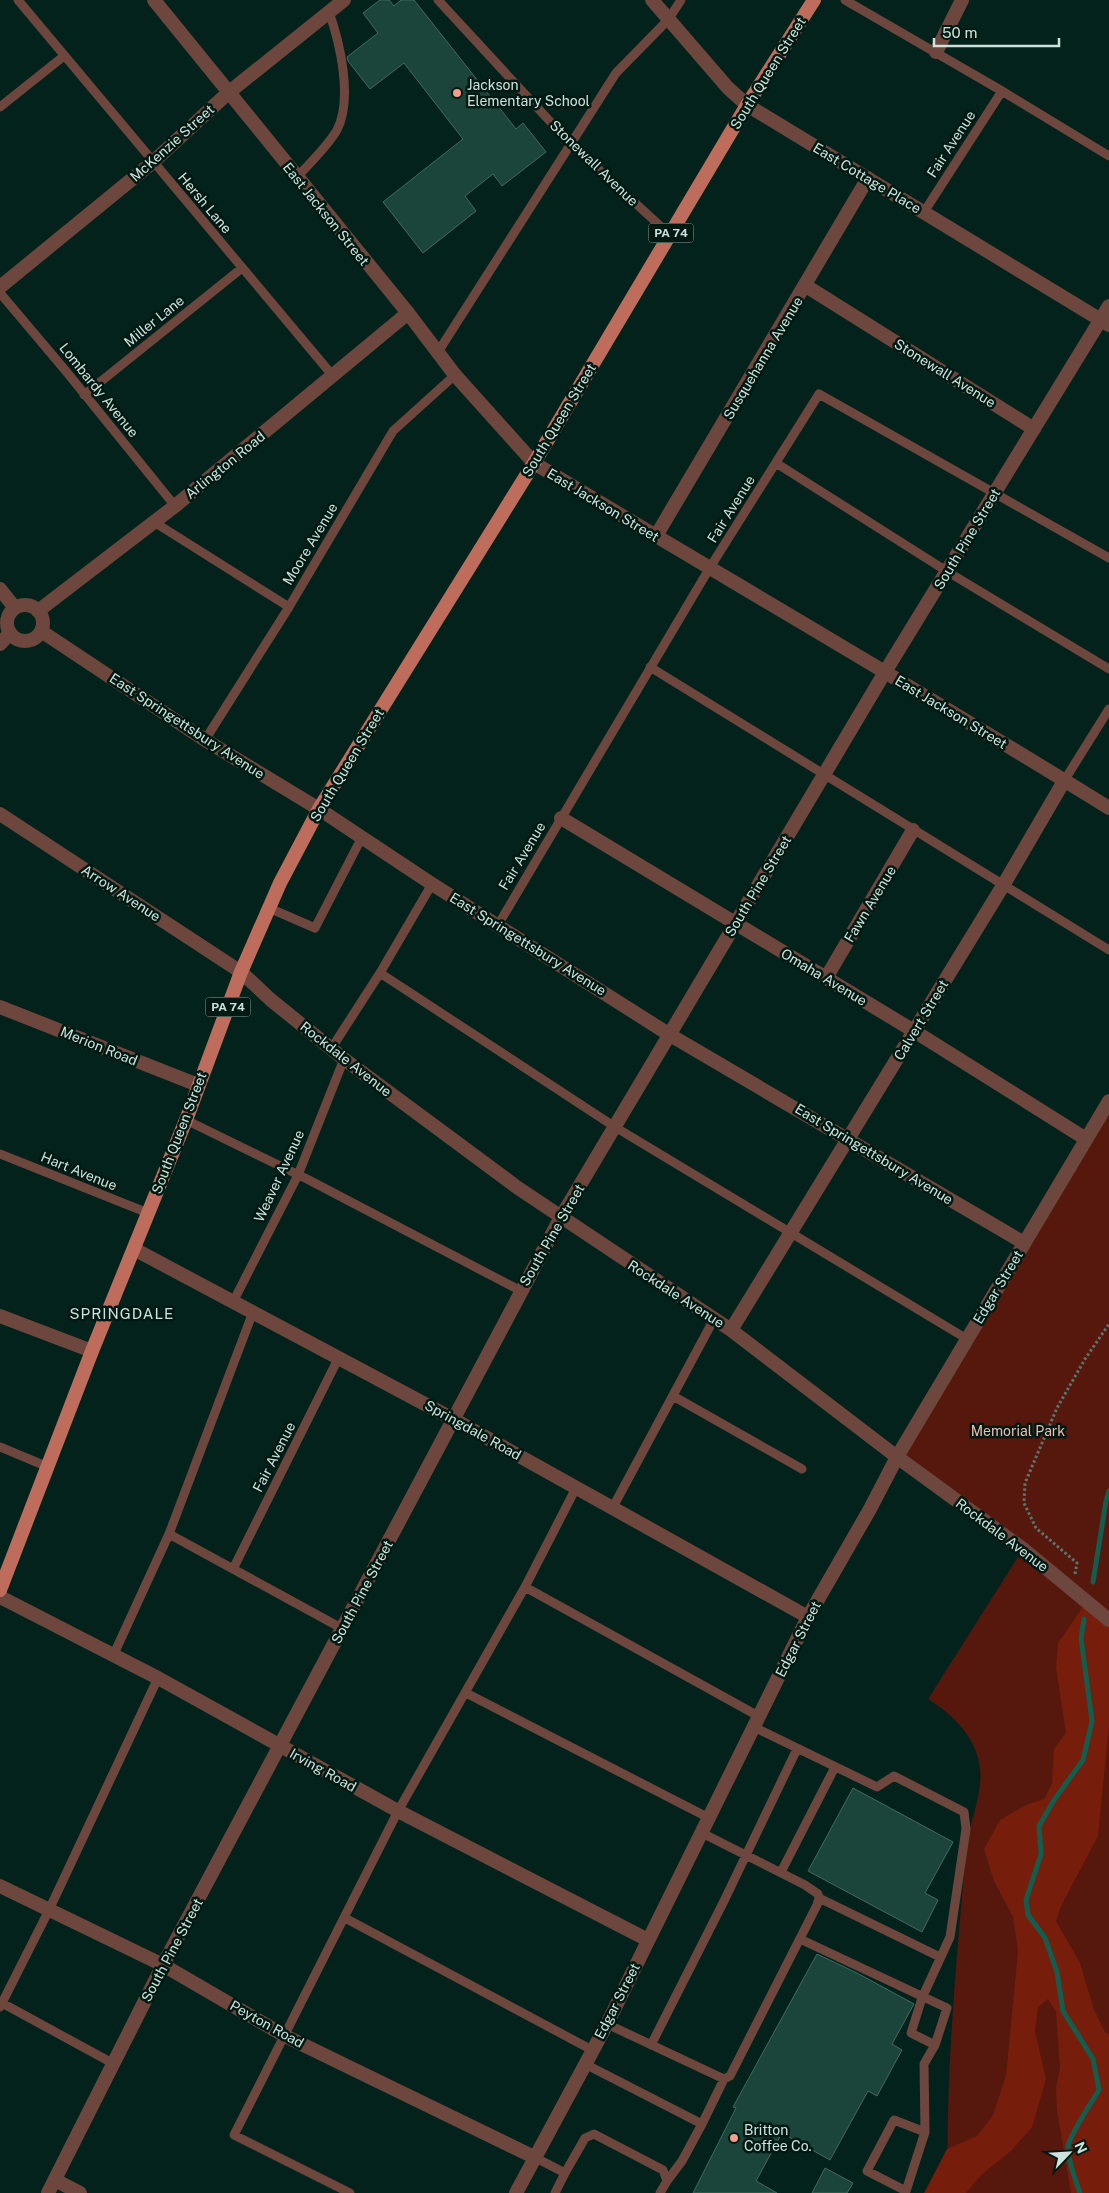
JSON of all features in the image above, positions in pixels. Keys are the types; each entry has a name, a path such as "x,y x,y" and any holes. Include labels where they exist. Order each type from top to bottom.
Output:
{"main road":[{"name":"South Queen Street","path":"0,1590 92,1351 186,1120 241,972 269,908 318,809 534,463 747,105 814,0"}],"street":[{"name":"East Jackson Street","path":"154,0 408,313 455,375 534,463 1109,808"},
{"name":"McKenzie Street","path":"0,287 153,162 228,93 344,0"},
{"name":"East Cottage Place","path":"652,0 728,88 747,105 1105,323"},
{"path":"936,52 962,0"},
{"name":"Susquehanna Avenue","path":"656,536 806,286 868,178"},
{"name":"Stonewall Avenue","path":"806,286 1034,429"},
{"name":"South Pine Street","path":"48,2193 163,1965 281,1746 453,1418 562,1217 885,672 1034,429 1105,323 1109,306"},
{"name":"Arlington Road","path":"38,611 175,506 408,313"},
{"path":"0,589 15,608"},
{"path":"30,606 38,611 43,621 41,631 37,637 26,641 14,637 10,633 8,617 15,608 30,606"},
{"name":"East Springettsbury Avenue","path":"41,631 205,740 318,809 432,884 670,1035 1024,1243"},
{"path":"0,644 10,633"},
{"name":"Calvert Street","path":"731,1330 1004,884 1064,781"},
{"name":"Arrow Avenue","path":"0,814 241,972"},
{"name":"Omaha Avenue","path":"561,818 914,1031 1086,1139"},
{"name":"Fawn Avenue","path":"826,978 914,830"},
{"name":"Rockdale Avenue","path":"241,972 271,1000 330,1049 518,1188 731,1330 897,1457 1023,1549 1109,1620"},
{"name":"Merion Road","path":"0,1006 198,1085"},
{"name":"Edgar Street","path":"516,2193 607,2024 808,1617 870,1509 897,1457 1109,1101"},
{"name":"Springdale Road","path":"134,1249 453,1418 808,1617"},
{"path":"0,1316 92,1351"},
{"name":"Irving Road","path":"0,1597 158,1678 398,1811 648,1940"},
{"name":"Peyton Road","path":"0,1886 163,1965 285,2036 536,2158"},
{"path":"55,2180 80,2193"}],"lane":[{"name":"Hersh Lane","path":"18,0 333,376"},
{"name":"Stonewall Avenue","path":"438,0 570,143 670,236"},
{"path":"438,352 616,73 668,20 681,0"},
{"path":"846,0 1002,90 1109,156"},
{"path":"297,178 336,131 344,112 344,88 335,30 329,12"},
{"path":"0,107 64,56"},
{"name":"Fair Avenue","path":"924,212 1002,90"},
{"name":"Miller Lane","path":"84,395 242,268"},
{"name":"Lombardy Avenue","path":"0,293 175,506"},
{"name":"Moore Avenue","path":"205,740 289,607 393,431 455,375"},
{"name":"Fair Avenue","path":"498,925 709,569 819,394 1109,558"},
{"path":"776,464 948,572 1109,669"},
{"path":"154,522 289,607"},
{"path":"650,667 1109,950"},
{"name":"Calvert Street","path":"1064,781 1109,709"},
{"path":"269,908 315,928 362,837"},
{"path":"330,1049 380,973 432,884"},
{"path":"380,973 615,1127 967,1339"},
{"name":"Weaver Avenue","path":"233,1302 298,1175 344,1059"},
{"path":"186,1120 298,1175 521,1291"},
{"name":"Hart Avenue","path":"0,1154 148,1213"},
{"path":"113,1656 169,1534 253,1312"},
{"path":"614,1507 714,1319"},
{"name":"Fair Avenue","path":"233,1569 339,1357"},
{"path":"673,1396 802,1469"},
{"path":"0,1447 48,1467"},
{"path":"350,2193 234,2135 346,1918 398,1811 525,1587 577,1486"},
{"path":"169,1534 343,1629"},
{"path":"525,1587 757,1722 797,1749 877,1788 894,1776 964,1812 966,1829 950,1937 922,1998 911,2033 935,2045"},
{"path":"114,2064 1,2005 158,1678"},
{"path":"466,1693 708,1818"},
{"path":"650,2045 724,1901 744,1855 797,1749"},
{"path":"781,1872 835,1768"},
{"path":"702,1833 781,1872 813,1890 819,1898 940,1957"},
{"path":"660,2193 682,2161 724,2079 734,2071 819,1898"},
{"path":"346,1918 592,2050"},
{"path":"800,1939 922,1998 947,2008 935,2045 924,2064 926,2132 906,2192 867,2171 894,2120 926,2132"},
{"path":"607,2024 724,2079"},
{"path":"585,2064 702,2124"},
{"path":"555,2193 586,2138 594,2134 663,2170 667,2181"},
{"path":"536,2158 565,2173"}],"path":[{"path":"1072,1590 1077,1562 1036,1528 1024,1503 1025,1484 1057,1408 1085,1358 1109,1324"}],"green space":[{"name":"Memorial Park","path":"1109,1101 1109,2193 948,2193 948,2108 955,1979 967,1839 979,1794 980,1770 975,1749 965,1732 952,1717 928,1699 1023,1549 897,1457"}],"shaded area":[{"path":"1087,1601 1109,1620 1109,1725 1098,1836 1061,1906 1056,1921 1080,1963 1094,2010 1105,2032 1109,2034 1109,2193 1071,2193 1057,2110 1056,2088 1060,2068 1056,2012 1048,1999 1038,2007 1035,2031 1046,2079 1032,2127 1012,2150 981,2175 966,2193 924,2193 947,2149 977,2136 993,2115 1006,2076 1018,1951 1013,1917 994,1881 984,1849 1000,1820 1026,1805 1044,1799 1052,1784 1054,1749 1066,1733 1056,1668 1058,1643"}],"building":[{"path":"380,0 389,0 394,6 401,0 414,0 516,129 523,123 546,152 502,186 493,174 465,196 476,211 423,253 383,202 463,139 404,63 370,89 348,61 347,57 378,33 363,13"},
{"path":"853,1788 953,1842 925,1893 938,1900 922,1932 808,1871"},
{"path":"817,1954 914,2004 892,2044 902,2050 877,2096 868,2091 830,2160 782,2133 756,2181 777,2193 693,2193 736,2108 733,2107"},
{"path":"825,2168 853,2183 847,2193 812,2193"}],"waterway":[{"path":"1093,1582 1109,1491"},
{"path":"1080,2193 1070,2163 1068,2146 1077,2126 1099,2090 1093,2059 1063,2011 1057,1972 1045,1938 1028,1915 1026,1900 1041,1854 1039,1826 1054,1800 1083,1760 1092,1721 1081,1638 1084,1619"}],"place":[{"name":"Jackson Elementary School","path":"457,93"},
{"name":"Britton Coffee Co.","path":"734,2138"}],"district":[{"name":"SPRINGDALE","path":"122,1313"}]}
